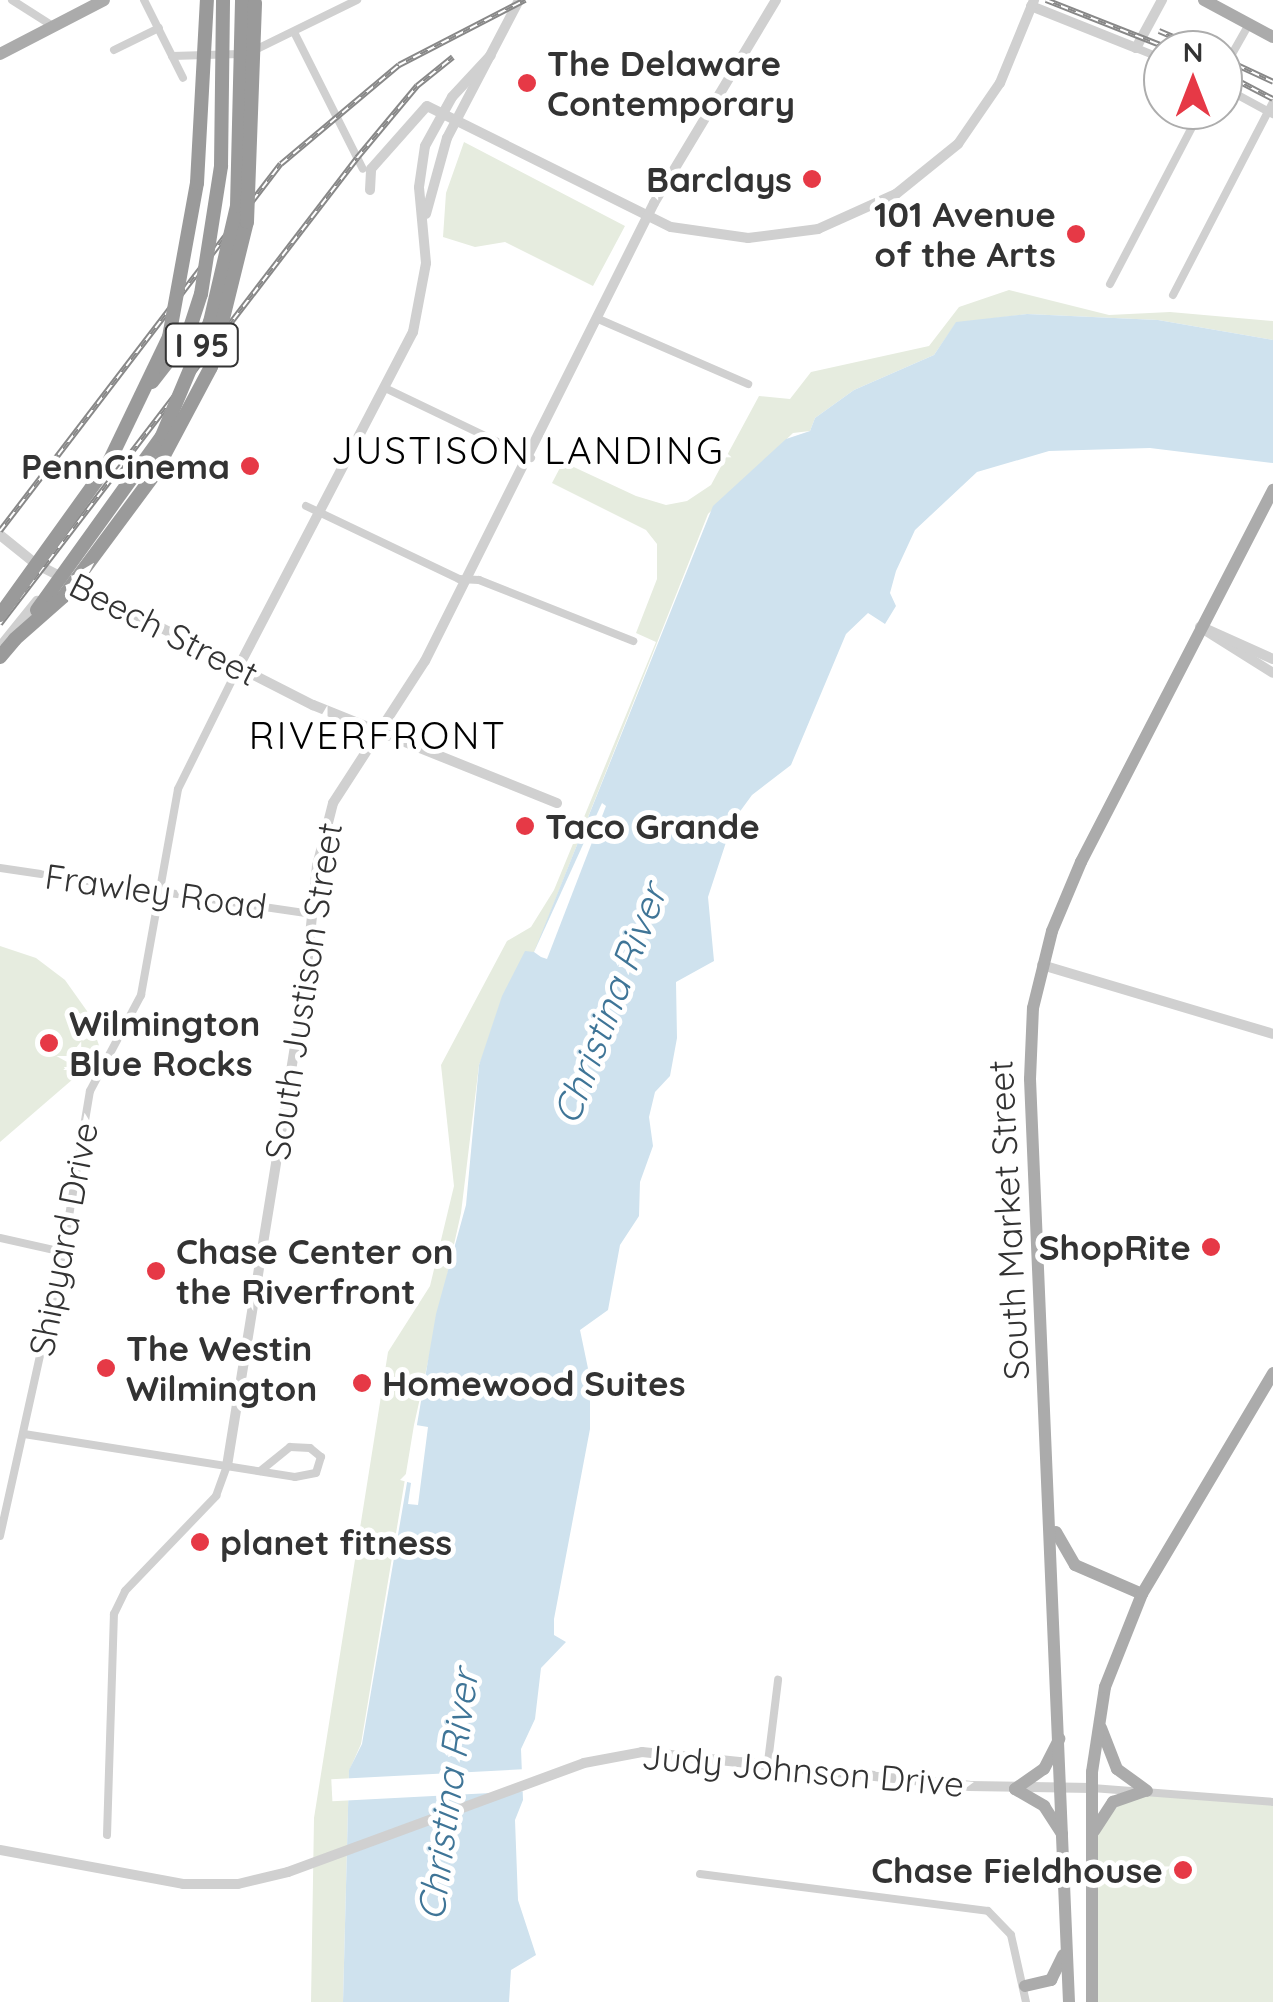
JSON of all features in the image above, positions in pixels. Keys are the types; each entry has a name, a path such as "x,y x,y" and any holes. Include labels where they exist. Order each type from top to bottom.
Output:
{"highway":[{"name":"I 95","path":"0,616 108,466 152,382 181,296 202,135 207,0"},
{"path":"152,382 187,337 213,240 223,0"},
{"name":"I 95","path":"0,657 157,444 203,344 236,206 242,0"},
{"path":"15,639 64,596 140,493 211,367 234,289 248,210 255,0"}],"main road":[{"path":"0,54 104,0"},
{"path":"1204,0 1273,37"},
{"name":"South Market Street","path":"1068,2002 1063,1788 1030,1066 1042,965 1081,862 1272,492"},
{"path":"1092,2002 1092,1788 1099,1715 1116,1650 1142,1594 1273,1373"},
{"path":"1051,1521 1076,1564 1142,1594"},
{"path":"1099,1715 1108,1757 1147,1791"},
{"path":"1060,1736 1044,1770 1014,1789 1044,1806 1064,1837"},
{"path":"1092,1834 1113,1802 1147,1791"},
{"path":"1024,1986 1051,1980 1066,1948"}],"street":[{"path":"12,0 53,26"},
{"path":"144,0 183,78"},
{"path":"172,56 234,55 294,32 356,0"},
{"path":"238,668 385,388 418,317 431,182 457,121 519,0"},
{"name":"South Justison Street","path":"227,1466 312,914 333,803 425,661 531,458 646,218 776,0"},
{"path":"1136,48 1162,0"},
{"path":"370,190 372,169 420,110 443,113 646,218 696,233 760,238 818,229 873,208 925,174 968,132 1000,83 1032,3 1143,51"},
{"path":"1243,35 1249,24"},
{"path":"114,50 158,28"},
{"path":"294,32 362,169"},
{"path":"424,230 422,157 443,113 490,55"},
{"path":"1243,98 1270,113"},
{"path":"1174,295 1273,102"},
{"path":"1110,284 1191,130"},
{"path":"595,318 748,384"},
{"path":"385,388 531,458"},
{"path":"306,506 468,578 634,642"},
{"name":"Beech Street","path":"0,535 57,575 238,668 376,732 557,803"},
{"path":"0,647 57,575"},
{"path":"1200,627 1271,662"},
{"name":"Shipyard Drive","path":"0,1536 64,1252 90,1091 141,995 182,776 238,668"},
{"name":"Frawley Road","path":"0,868 312,914"},
{"path":"1042,965 1273,1034"},
{"path":"0,1238 64,1252"},
{"path":"24,1434 260,1471 308,1477 320,1469 320,1457 310,1448 290,1446 260,1471"},
{"path":"107,1834 114,1614 124,1591 216,1496 227,1466"},
{"path":"768,1762 778,1680"},
{"name":"Judy Johnson Drive","path":"0,1850 200,1886 255,1881 306,1866 546,1776 642,1752 1014,1789 1092,1788"},
{"path":"1092,1788 1273,1802"},
{"path":"700,1874 988,1911 1007,1927 1026,2002"}],"shaded area":[{"path":"464,142 625,226 593,286 505,242 475,247 443,237 446,193"},
{"path":"1009,290 1109,315 1170,312 1273,321 1273,340 1158,320 1027,314 956,323 934,355 854,390 815,418 810,431 793,433 708,514 533,956 526,952 479,1065 461,1213 414,1425 361,1744 349,1771 343,2002 311,2002 314,1818 388,1352 430,1286 454,1186 441,1065 507,941 531,927 554,890 656,642 636,633 657,579 657,544 646,530 552,483 563,462 636,496 666,505 687,501 711,485 759,396 790,399 811,372 929,346 959,307"},
{"name":"Wilmington Blue Rocks","path":"0,946 36,958 65,980 87,1011 102,1054 0,1142"},
{"name":"Chase Fieldhouse","path":"1130,1794 1273,1802 1273,2002 1092,2002 1092,1833"}],"water":[{"name":"Christina River","path":"1027,314 1158,320 1273,340 1273,463 1150,448 1049,451 977,472 915,530 896,571 890,593 896,606 885,624 868,613 846,634 791,765 752,795 733,821 708,897 714,961 676,982 677,1038 670,1076 655,1092 649,1117 653,1146 640,1182 639,1216 620,1245 608,1310 580,1330 590,1378 590,1429 554,1619 554,1635 566,1642 541,1668 535,1719 521,1749 523,1800 515,1820 518,1900 536,1955 511,1970 509,2002 343,2002 349,1770 362,1744 436,1314 466,1205 479,1065 502,996 525,951 534,952 713,506 786,439 810,431 815,418 854,390 934,355 956,322"}],"pier":[{"path":"602,803 606,806 547,959 541,957 534,952"},
{"path":"416,1425 428,1427 418,1505 408,1504 411,1483 400,1480 408,1472"},
{"path":"527,1769 528,1791 332,1801 331,1779"}],"railway":[{"path":"0,531 281,164 399,65 525,0"},
{"path":"1046,0 1143,38"},
{"path":"0,624 357,158 417,86 453,57"},
{"path":"1243,68 1273,82"},
{"path":"1243,83 1273,99"}],"place":[{"name":"The Delaware Contemporary","path":"527,83"},
{"name":"Barclays","path":"812,179"},
{"name":"101 Avenue of the Arts","path":"1076,234"},
{"name":"PennCinema","path":"250,466"},
{"name":"Taco Grande","path":"525,826"},
{"name":"Wilmington Blue Rocks","path":"49,1043"},
{"name":"ShopRite","path":"1211,1247"},
{"name":"Chase Center on the Riverfront","path":"156,1271"},
{"name":"The Westin Wilmington","path":"106,1368"},
{"name":"Homewood Suites","path":"362,1383"},
{"name":"planet fitness","path":"200,1542"},
{"name":"Chase Fieldhouse","path":"1183,1870"}],"district":[{"name":"JUSTISON LANDING","path":"528,451"},
{"name":"RIVERFRONT","path":"378,736"}]}
